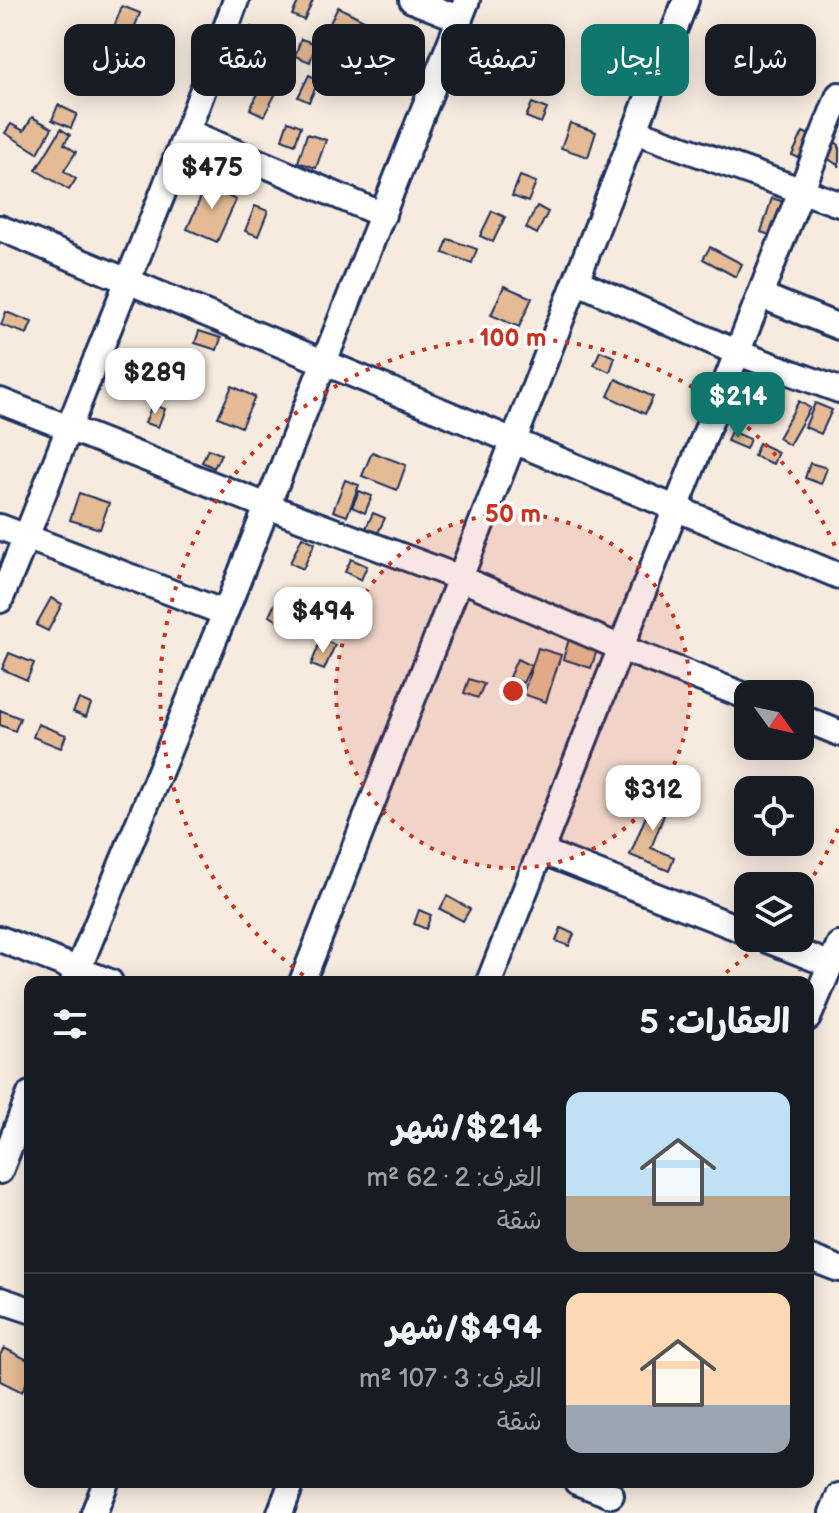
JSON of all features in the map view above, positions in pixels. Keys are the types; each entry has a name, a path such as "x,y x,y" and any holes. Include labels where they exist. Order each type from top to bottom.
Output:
{"street":[{"path":"0,600 188,132 236,0"},
{"path":"0,939 76,975 225,613 463,9 412,0"},
{"path":"304,976 686,0"},
{"path":"491,976 839,95"},
{"path":"635,131 839,204"},
{"path":"188,132 383,215"},
{"path":"0,228 839,576"},
{"path":"576,281 738,353 839,390"},
{"path":"760,295 839,327"},
{"path":"0,401 460,578 621,648 734,692"},
{"path":"0,527 225,613"},
{"path":"814,723 839,733"},
{"path":"541,851 734,927"},
{"path":"814,950 835,955 814,1004"},
{"path":"0,1171 24,1109"},
{"path":"814,1259 839,1269"},
{"path":"0,1300 24,1308"},
{"path":"94,1513 104,1488"},
{"path":"280,1513 290,1488"},
{"path":"590,1488 610,1497"}],"building":[{"path":"299,0 313,0 304,20 292,15"},
{"path":"122,6 140,13 136,24 115,24"},
{"path":"338,7 366,21 365,24 330,23"},
{"path":"301,39 312,43 310,62 296,56"},
{"path":"309,75 312,76 309,102 298,97"},
{"path":"257,96 274,96 264,116 250,109"},
{"path":"532,103 547,109 541,123 526,117"},
{"path":"58,105 77,114 71,128 52,120"},
{"path":"32,117 52,128 38,153 5,133 11,124 24,131"},
{"path":"288,121 301,126 295,144 282,139"},
{"path":"570,123 596,132 588,157 561,148"},
{"path":"61,129 70,135 64,144 76,152 64,171 76,179 69,190 36,170"},
{"path":"803,132 814,137 804,160 792,155"},
{"path":"307,134 326,140 316,168 298,162"},
{"path":"831,139 839,145 839,166 820,153"},
{"path":"215,153 247,167 242,181 209,166"},
{"path":"211,174 221,179 216,191 236,200 217,242 187,229"},
{"path":"520,176 536,182 528,202 512,196"},
{"path":"772,198 784,202 773,236 761,232"},
{"path":"255,206 268,211 258,236 245,231"},
{"path":"537,206 548,212 537,234 526,228"},
{"path":"492,211 505,217 493,242 480,236"},
{"path":"448,239 477,249 472,263 443,253"},
{"path":"710,247 742,264 736,277 703,259"},
{"path":"504,286 532,298 519,327 491,315"},
{"path":"6,312 32,322 27,334 1,325"},
{"path":"199,331 221,338 217,350 195,343"},
{"path":"600,351 615,357 610,372 594,365"},
{"path":"616,379 653,397 645,414 608,396"},
{"path":"232,386 255,397 241,427 218,417"},
{"path":"799,401 810,408 789,445 778,438"},
{"path":"815,403 832,410 821,434 805,427"},
{"path":"152,405 165,409 158,427 145,423"},
{"path":"731,431 750,439 746,449 727,441"},
{"path":"759,443 778,452 773,464 754,456"},
{"path":"208,449 221,454 214,468 202,462"},
{"path":"372,452 406,465 397,490 362,476"},
{"path":"810,463 827,468 821,484 805,478"},
{"path":"345,480 359,485 347,516 333,511"},
{"path":"359,491 372,496 365,513 352,507"},
{"path":"79,493 109,503 100,529 70,520"},
{"path":"373,513 385,518 378,533 366,528"},
{"path":"302,537 315,543 303,569 290,563"},
{"path":"351,559 367,566 361,580 345,572"},
{"path":"281,591 295,598 283,623 269,616"},
{"path":"51,598 62,604 48,631 36,625"},
{"path":"321,639 335,645 324,670 311,665"},
{"path":"569,639 598,647 591,668 563,659"},
{"path":"538,648 561,655 546,702 523,694"},
{"path":"9,653 34,663 27,680 2,669"},
{"path":"517,659 531,666 523,683 509,677"},
{"path":"469,679 484,684 478,698 464,693"},
{"path":"79,699 91,704 86,717 73,712"},
{"path":"0,710 20,718 15,731 0,725"},
{"path":"38,724 66,735 61,748 33,737"},
{"path":"657,789 672,795 651,848 674,857 669,871 630,855"},
{"path":"447,896 470,909 463,921 440,909"},
{"path":"419,910 431,915 426,929 414,924"},
{"path":"561,928 574,934 569,946 556,941"},
{"path":"4,1348 24,1358 22,1392 0,1381 0,1355"}]}
